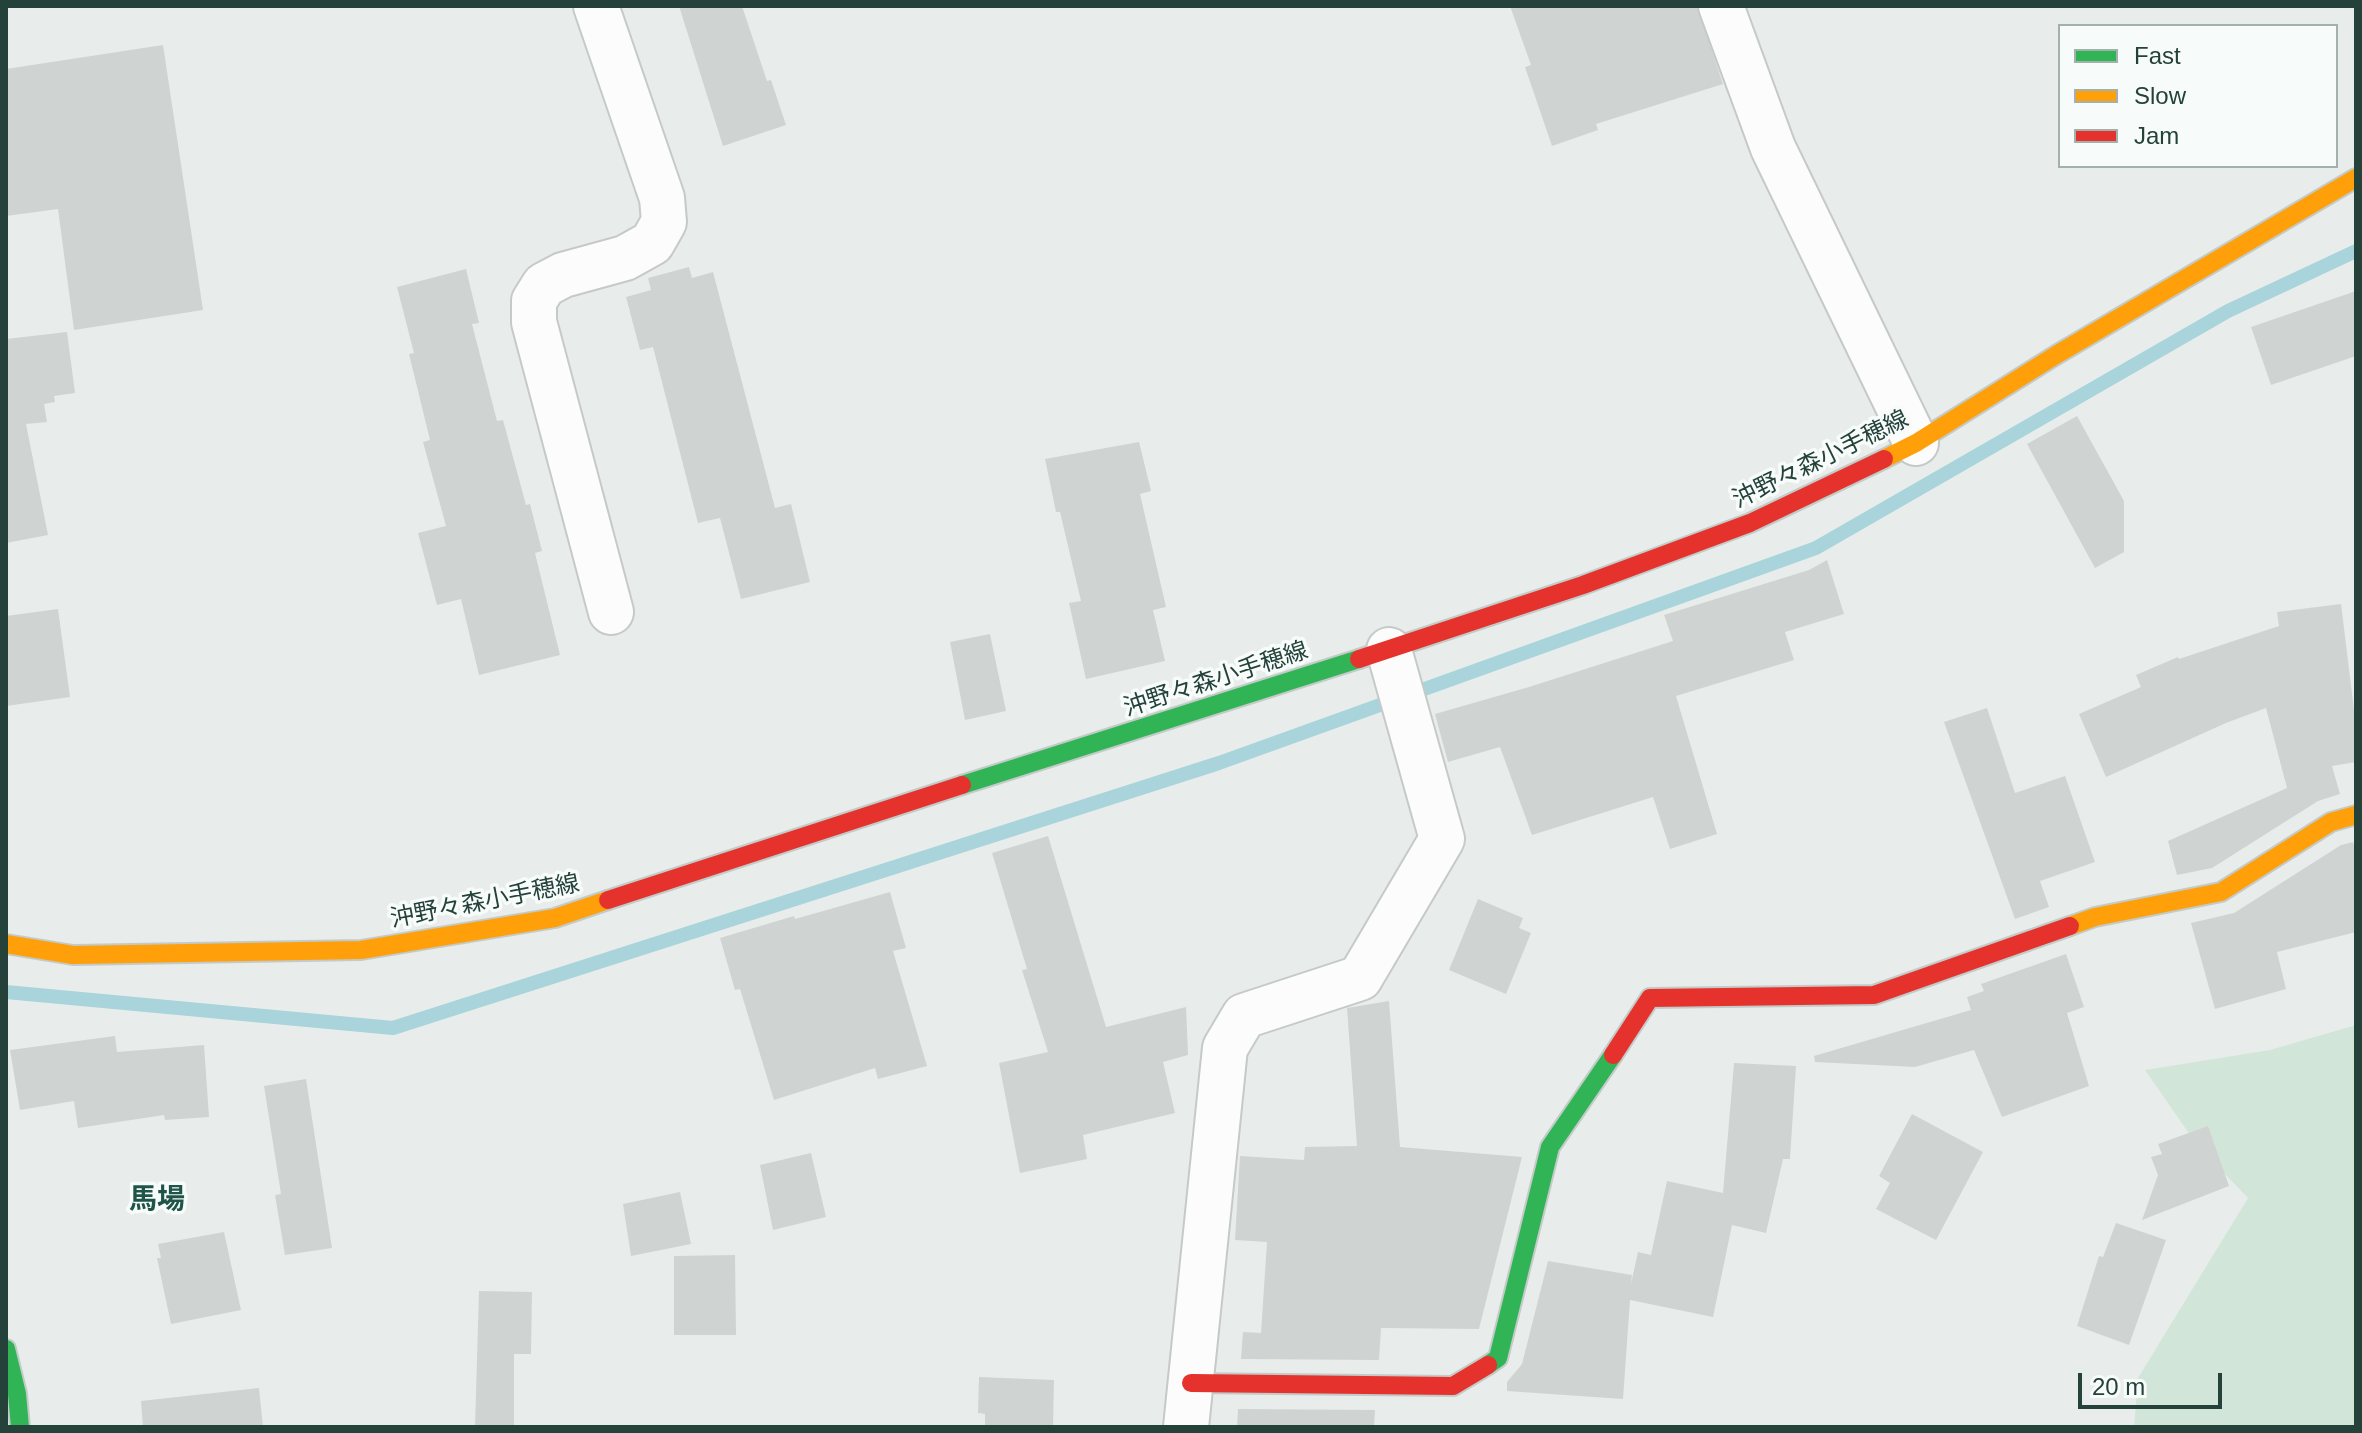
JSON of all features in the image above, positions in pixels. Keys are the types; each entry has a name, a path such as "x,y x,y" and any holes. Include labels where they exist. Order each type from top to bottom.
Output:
{"main road":[{"name":"沖野々森小手穂線","path":"6,944 73,955 361,950 555,918 812,832 1389,650 1583,585 1750,523 1916,443 2056,355 2356,178"},
{"path":"1191,1383 1453,1386 1498,1358 1550,1147 1650,998 1874,995 2095,917 2221,892 2331,822 2356,815"},
{"path":"6,1349 17,1394 20,1427"}],"street":[{"path":"596,6 662,198 664,222 652,243 625,258 563,275 544,285 534,301 534,322 611,612"},
{"path":"1721,6 1773,148 1916,443"},
{"path":"1186,1427 1225,1048 1244,1016 1360,978 1442,839 1389,650"}],"green space":[{"path":"2356,1025 2356,1427 2134,1427 2138,1378 2248,1198 2197,1145 2145,1070 2270,1050"}],"building":[{"path":"679,6 742,6 767,81 771,80 786,125 723,146"},
{"path":"1510,6 1697,6 1723,84 1596,124 1598,130 1552,146 1525,67 1531,65"},
{"path":"163,45 203,310 74,330 58,209 6,216 6,69"},
{"path":"689,267 692,278 713,272 775,508 791,504 810,582 741,599 720,518 698,523 653,347 640,350 626,297 651,290 648,278"},
{"path":"466,269 479,323 472,324 497,421 503,420 526,505 530,504 542,551 535,553 560,655 479,675 461,599 437,605 418,533 446,526 423,442 430,440 409,354 414,353 397,287"},
{"path":"2356,291 2356,356 2271,385 2251,327"},
{"path":"67,332 75,393 54,396 55,402 44,404 47,422 26,424 48,535 6,543 6,339"},
{"path":"2077,416 2124,501 2124,552 2095,568 2027,444"},
{"path":"1139,442 1151,491 1140,494 1166,607 1153,610 1165,661 1086,679 1069,603 1081,601 1045,459"},
{"path":"1827,560 1844,614 1785,632 1794,660 1676,696 1717,834 1670,849 1653,797 1532,835 1500,747 1448,762 1435,714 1673,641 1664,615 1809,570"},
{"path":"2341,604 2356,726 2356,762 2332,766 2340,794 2318,801 2212,868 2177,875 2168,841 2287,788 2266,708 2106,777 2079,714 2141,687 2136,675 2178,657 2279,626 2277,612"},
{"path":"58,609 70,697 6,706 6,616"},
{"path":"990,634 1006,711 965,720 950,642"},
{"path":"1987,708 2015,793 2065,776 2095,862 2040,881 2049,907 2015,919 1944,722"},
{"path":"1048,836 1106,1027 1186,1007 1188,1055 1163,1062 1175,1113 1083,1135 1087,1159 1020,1173 999,1063 1048,1052 1022,970 1027,969 992,853"},
{"path":"2353,842 2356,851 2356,932 2277,952 2286,989 2215,1009 2191,923 2234,913 2341,845"},
{"path":"890,892 906,948 893,951 927,1066 878,1079 875,1068 774,1100 740,989 735,990 720,938"},
{"path":"1478,899 1523,918 1519,928 1531,933 1506,994 1449,970"},
{"path":"2066,954 2084,1007 2067,1013 2089,1086 2002,1117 1974,1050 1915,1067 1815,1062 1814,1056 1971,1010 1967,997 1984,991 1981,984"},
{"path":"1389,1001 1400,1147 1522,1157 1479,1329 1381,1328 1379,1360 1241,1359 1243,1332 1261,1333 1267,1242 1235,1240 1240,1156 1304,1160 1305,1147 1357,1146 1347,1008"},
{"path":"115,1036 117,1052 204,1045 209,1117 165,1120 164,1115 78,1128 74,1101 20,1110 10,1050"},
{"path":"1734,1063 1796,1066 1790,1159 1783,1159 1766,1233 1732,1225 1713,1317 1630,1300 1623,1399 1507,1391 1507,1382 1522,1364 1548,1261 1632,1275 1631,1284 1638,1252 1651,1255 1667,1181 1723,1193"},
{"path":"306,1079 332,1248 285,1255 275,1195 281,1194 264,1086"},
{"path":"1912,1114 1983,1152 1936,1240 1876,1209 1890,1183 1879,1176"},
{"path":"2208,1126 2229,1186 2142,1220 2158,1175 2151,1157 2162,1154 2158,1144"},
{"path":"811,1153 826,1217 773,1230 760,1165"},
{"path":"680,1192 691,1244 631,1256 623,1204"},
{"path":"2116,1223 2166,1240 2129,1345 2077,1326 2099,1256 2103,1257"},
{"path":"224,1232 241,1310 171,1324 157,1258 161,1258 158,1244"},
{"path":"735,1255 736,1335 674,1335 674,1256"},
{"path":"479,1291 532,1292 531,1354 514,1354 514,1427 475,1427"},
{"path":"979,1377 1054,1380 1053,1427 985,1427 985,1414 978,1413"},
{"path":"259,1388 263,1427 143,1427 141,1401"},
{"path":"1238,1409 1375,1410 1374,1427 1237,1427"}],"waterway":[{"path":"6,992 393,1028 1219,763 1816,548 2228,311 2356,251"}],"traffic: fast":[{"path":"962,785 1359,659"},
{"path":"1488,1365 1498,1358 1550,1147 1613,1055"},
{"path":"6,1349 17,1394 20,1427"}],"traffic: slow":[{"path":"1884,459 1916,443 2056,355 2356,178"},
{"path":"2070,926 2095,917 2221,892 2331,822 2356,815"},
{"path":"6,944 73,955 361,950 555,918 608,900"}],"traffic: jam":[{"path":"1359,659 1583,585 1750,523 1884,459"},
{"path":"608,900 962,785"},
{"path":"1613,1055 1650,998 1874,995 2070,926"},
{"path":"1191,1383 1453,1386 1488,1365"}],"district":[{"name":"馬場","path":"157,1200"}]}
